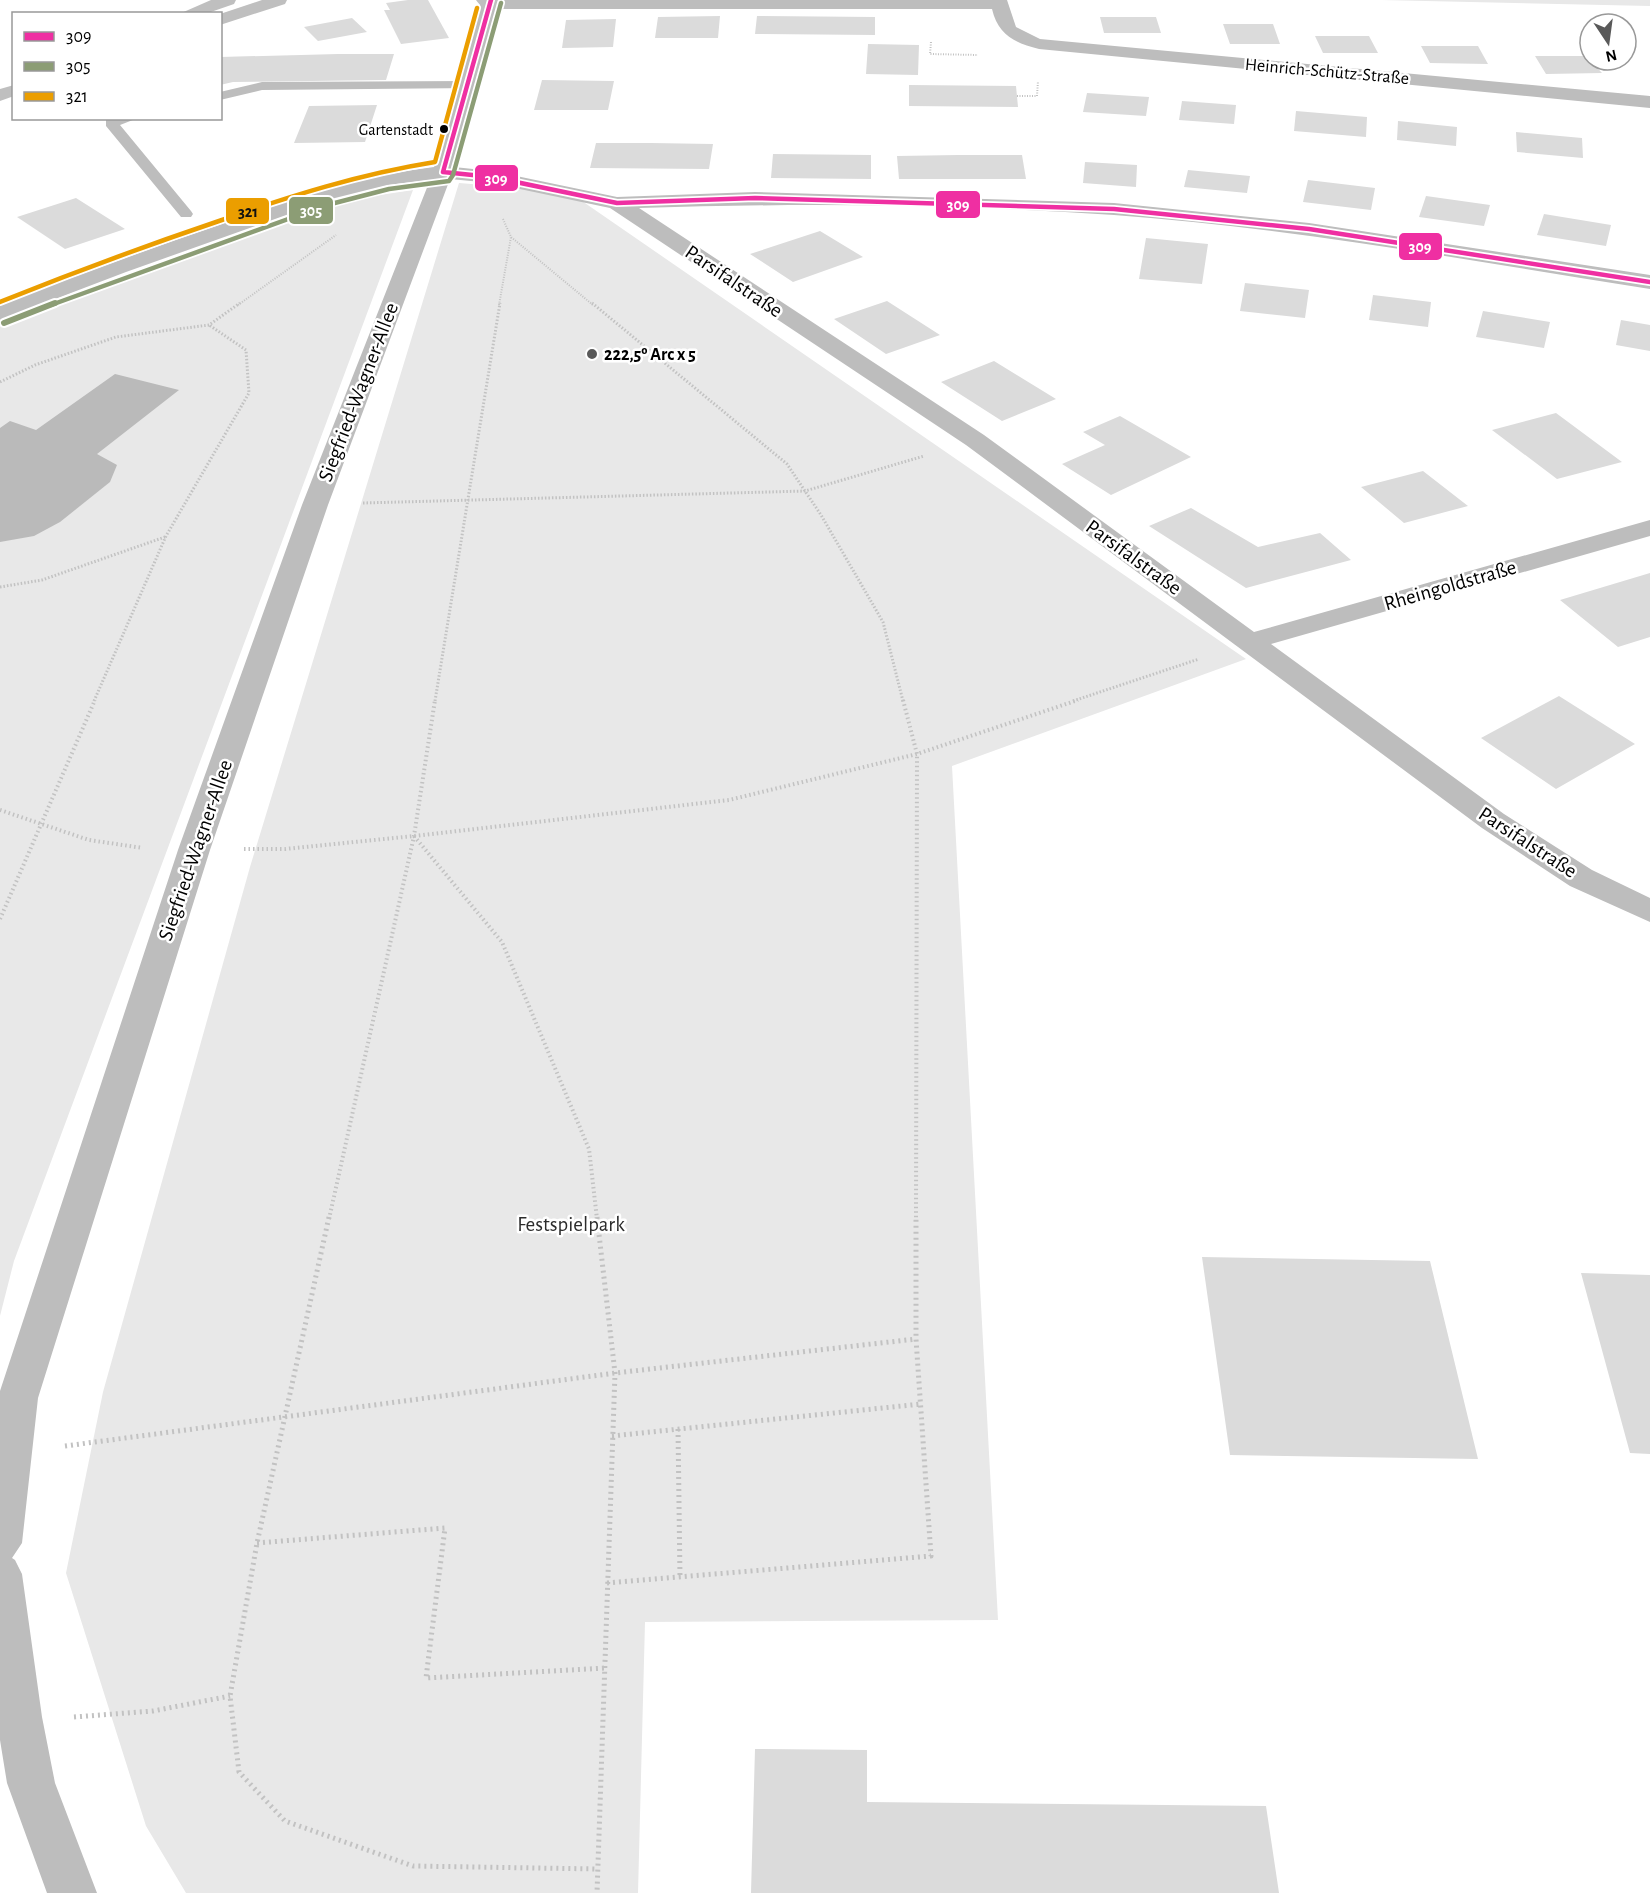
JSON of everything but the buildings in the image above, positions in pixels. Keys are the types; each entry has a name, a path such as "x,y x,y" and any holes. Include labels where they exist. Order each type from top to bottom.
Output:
{"main road":[{"path":"193,12 228,0"},
{"path":"222,19 279,0"}],"street":[{"path":"488,1 999,2"},
{"name":"Siegfried-Wagner-Allee","path":"0,1544 18,1398 194,850 315,505 443,172 469,85 488,1"},
{"name":"Heinrich-Schütz-Straße","path":"999,2 1007,30 1016,38 1039,44 1650,102"},
{"path":"0,313 118,267 324,195 387,179 443,172 492,177 617,203 755,198 913,201 1114,209 1309,229 1650,282"},
{"name":"Parsifalstraße","path":"617,203 975,440 1540,854 1650,911"},
{"name":"Rheingoldstraße","path":"1251,642 1650,528"},
{"path":"0,1574 19,1717 31,1783 72,1893"}],"lane":[{"path":"222,96 262,86 469,85"},
{"path":"123,120 111,123 186,214"}],"path":[{"path":"922,42 933,42 930,54 984,55"},
{"path":"492,177 490,192 511,237 787,464 883,622 917,754 916,1339 931,1556 607,1583"},
{"path":"0,382 35,365 116,337 209,325 362,217 387,179"},
{"path":"511,237 465,502 414,836 257,1543 230,1696 239,1772 285,1821 413,1866 598,1869"},
{"path":"0,919 166,536 249,393 246,350 209,325"},
{"path":"315,505 805,491 975,440"},
{"path":"0,587 42,580 166,536"},
{"path":"0,810 41,826 119,848 285,849 729,800 917,754 1251,642"},
{"path":"414,836 502,942 589,1149 615,1373 597,1893"},
{"path":"11,1452 615,1373 916,1339"},
{"path":"612,1436 921,1404"},
{"path":"678,1430 680,1577"},
{"path":"257,1543 444,1528 426,1678 606,1668"},
{"path":"120,1717 186,1707 230,1696"}],"green space":[{"path":"1381,0 1650,0 1650,6"},
{"name":"Festspielpark","path":"459,183 532,189 582,201 1246,659 952,766 998,1620 645,1622 638,1893 186,1893 146,1826 66,1573 103,1392 250,867"},
{"path":"413,190 14,1261 0,1316 0,320 327,203"}],"shaded area":[{"path":"115,374 179,390 97,454 117,465 110,482 60,522 34,536 0,542 0,428 10,421 36,430"}],"transit line":[{"name":"309","path":"491,0 443,172 492,177 617,203 755,198 1114,209 1309,229 1650,282"},
{"name":"305","path":"4,323 122,277 327,205 389,189 449,181 453,175 501,3"},
{"name":"321","path":"0,302 136,250 299,194 352,178 435,162 477,8"}],"place":[{"name":"Gartenstadt","path":"444,129"},
{"name":"222,5º Arc x 5","path":"592,354"}]}
